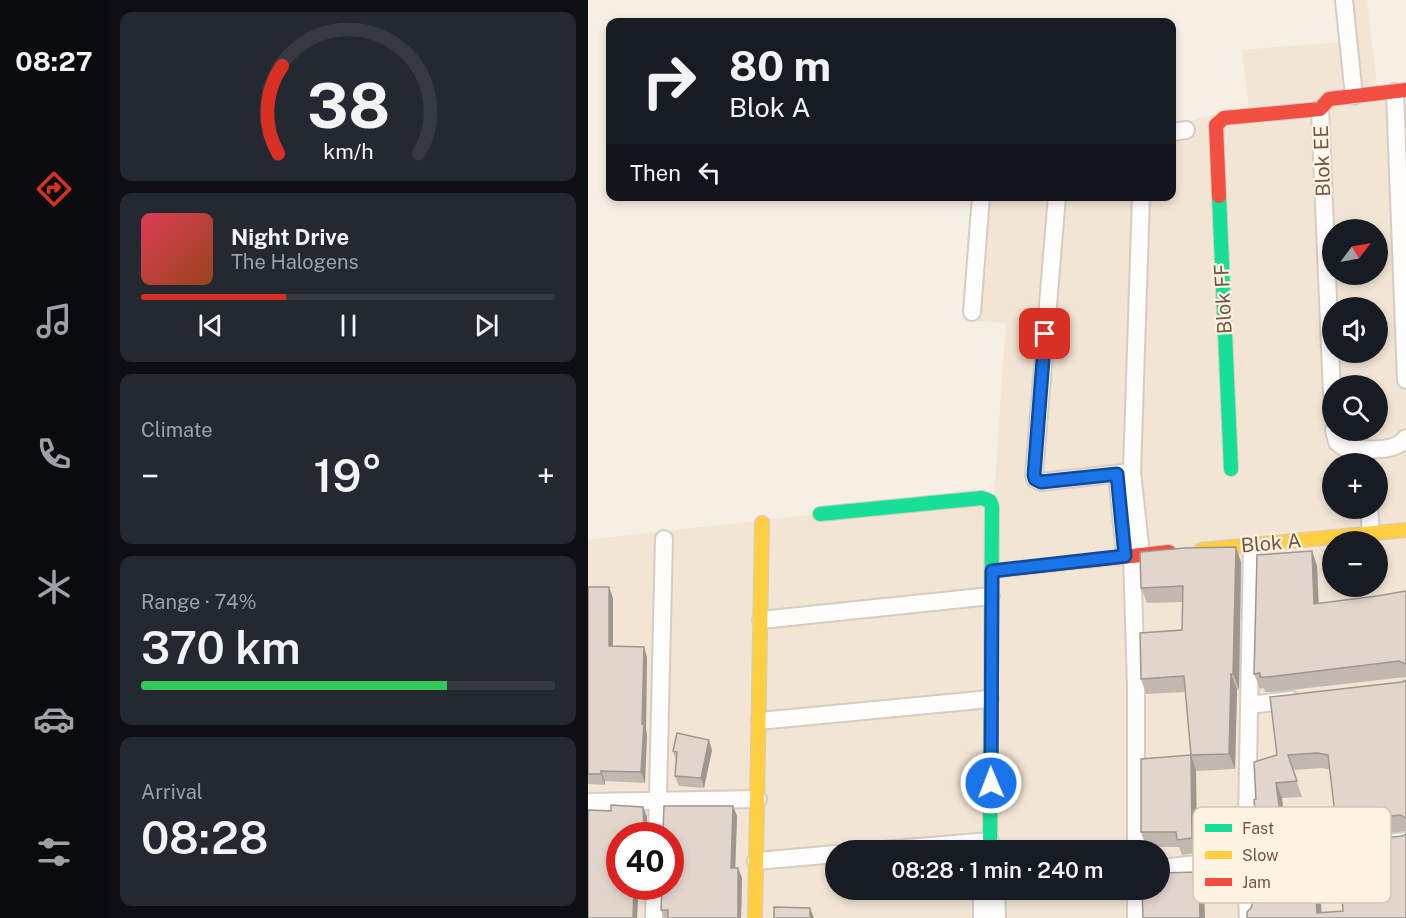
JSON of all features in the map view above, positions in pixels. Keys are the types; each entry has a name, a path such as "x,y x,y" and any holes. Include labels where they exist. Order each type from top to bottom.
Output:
{"street":[{"path":"1344,0 1354,96"},
{"path":"1320,109 1329,99 1400,91 1406,380"},
{"name":"Blok FF","path":"1231,470 1215,129 1219,121 1224,118 1320,109"},
{"name":"Blok EE","path":"1320,109 1331,375"},
{"path":"972,312 981,201"},
{"path":"1057,201 1035,479 1041,482 1125,473"},
{"path":"1137,840 1132,555 1125,473 1141,201"},
{"path":"1373,453 1392,447 1405,439"},
{"path":"1339,441 1345,448 1357,453"},
{"path":"820,514 986,498 990,501 992,507 991,840"},
{"path":"755,918 762,523"},
{"name":"Blok A","path":"1388,532 1406,530"},
{"path":"657,822 664,539"},
{"name":"Blok A","path":"992,571 1132,555 1322,539"},
{"path":"1248,807 1252,546"},
{"path":"761,620 991,597"},
{"path":"760,721 990,699"},
{"path":"1249,705 1305,699"},
{"path":"588,802 758,799"},
{"path":"1391,842 1406,840"},
{"path":"756,861 825,855"},
{"path":"1170,867 1193,865"},
{"path":"654,918 655,900"},
{"path":"982,900 982,918"},
{"path":"996,900 997,918"},
{"path":"1136,900 1136,918"},
{"path":"1247,903 1248,918"}],"shaded area":[{"path":"1338,0 1367,0 1377,87 1406,83 1406,918 588,918 588,540 994,494 1006,323 963,320 973,201 1176,201 1176,122 1249,106 1242,50 1342,42"}],"building":[{"path":"1236,547 1229,754 1191,755 1184,676 1141,679 1140,633 1182,630 1183,586 1141,588 1140,552"},
{"path":"1312,551 1314,604 1388,597 1388,594 1406,591 1406,664 1399,661 1268,677 1260,677 1260,673 1254,674 1257,555"},
{"path":"588,587 609,587 609,646 644,647 642,724 644,724 641,772 601,771 601,774 588,774"},
{"path":"1406,680 1406,818 1400,815 1391,816 1391,807 1334,807 1328,755 1317,753 1288,755 1297,781 1276,783 1279,807 1255,807 1254,762 1277,755 1270,697"},
{"path":"677,733 709,740 701,778 675,776 677,752 673,751"},
{"path":"1191,755 1192,838 1177,840 1176,832 1141,832 1141,759"},
{"path":"611,805 643,807 644,822 606,822 606,900 634,900 633,918 588,918 588,810 611,811"},
{"path":"664,806 733,806 731,868 738,868 738,918 668,918 668,910 661,910 661,900 684,900 684,822 663,822"},
{"path":"1406,834 1406,918 1247,918 1247,912 1253,903 1316,903 1317,913 1343,911 1342,903 1391,903 1391,837"},
{"path":"1193,872 1193,903 1200,903 1200,918 1143,918 1142,900 1170,900 1170,873"},
{"path":"774,907 810,908 810,918 774,918"}],"traffic: fast":[{"path":"1219,196 1231,469"},
{"path":"820,514 982,498 990,501 992,507 990,840"}],"traffic: slow":[{"path":"755,918 762,523"},
{"path":"1201,550 1406,530"}],"traffic: jam":[{"path":"1219,196 1216,125 1224,118 1320,109 1329,99 1406,90"},
{"path":"992,571 1169,552"}],"route":[{"path":"991,783 992,571 1125,556 1117,474 1041,482 1035,479 1033,471 1045,334"}]}
